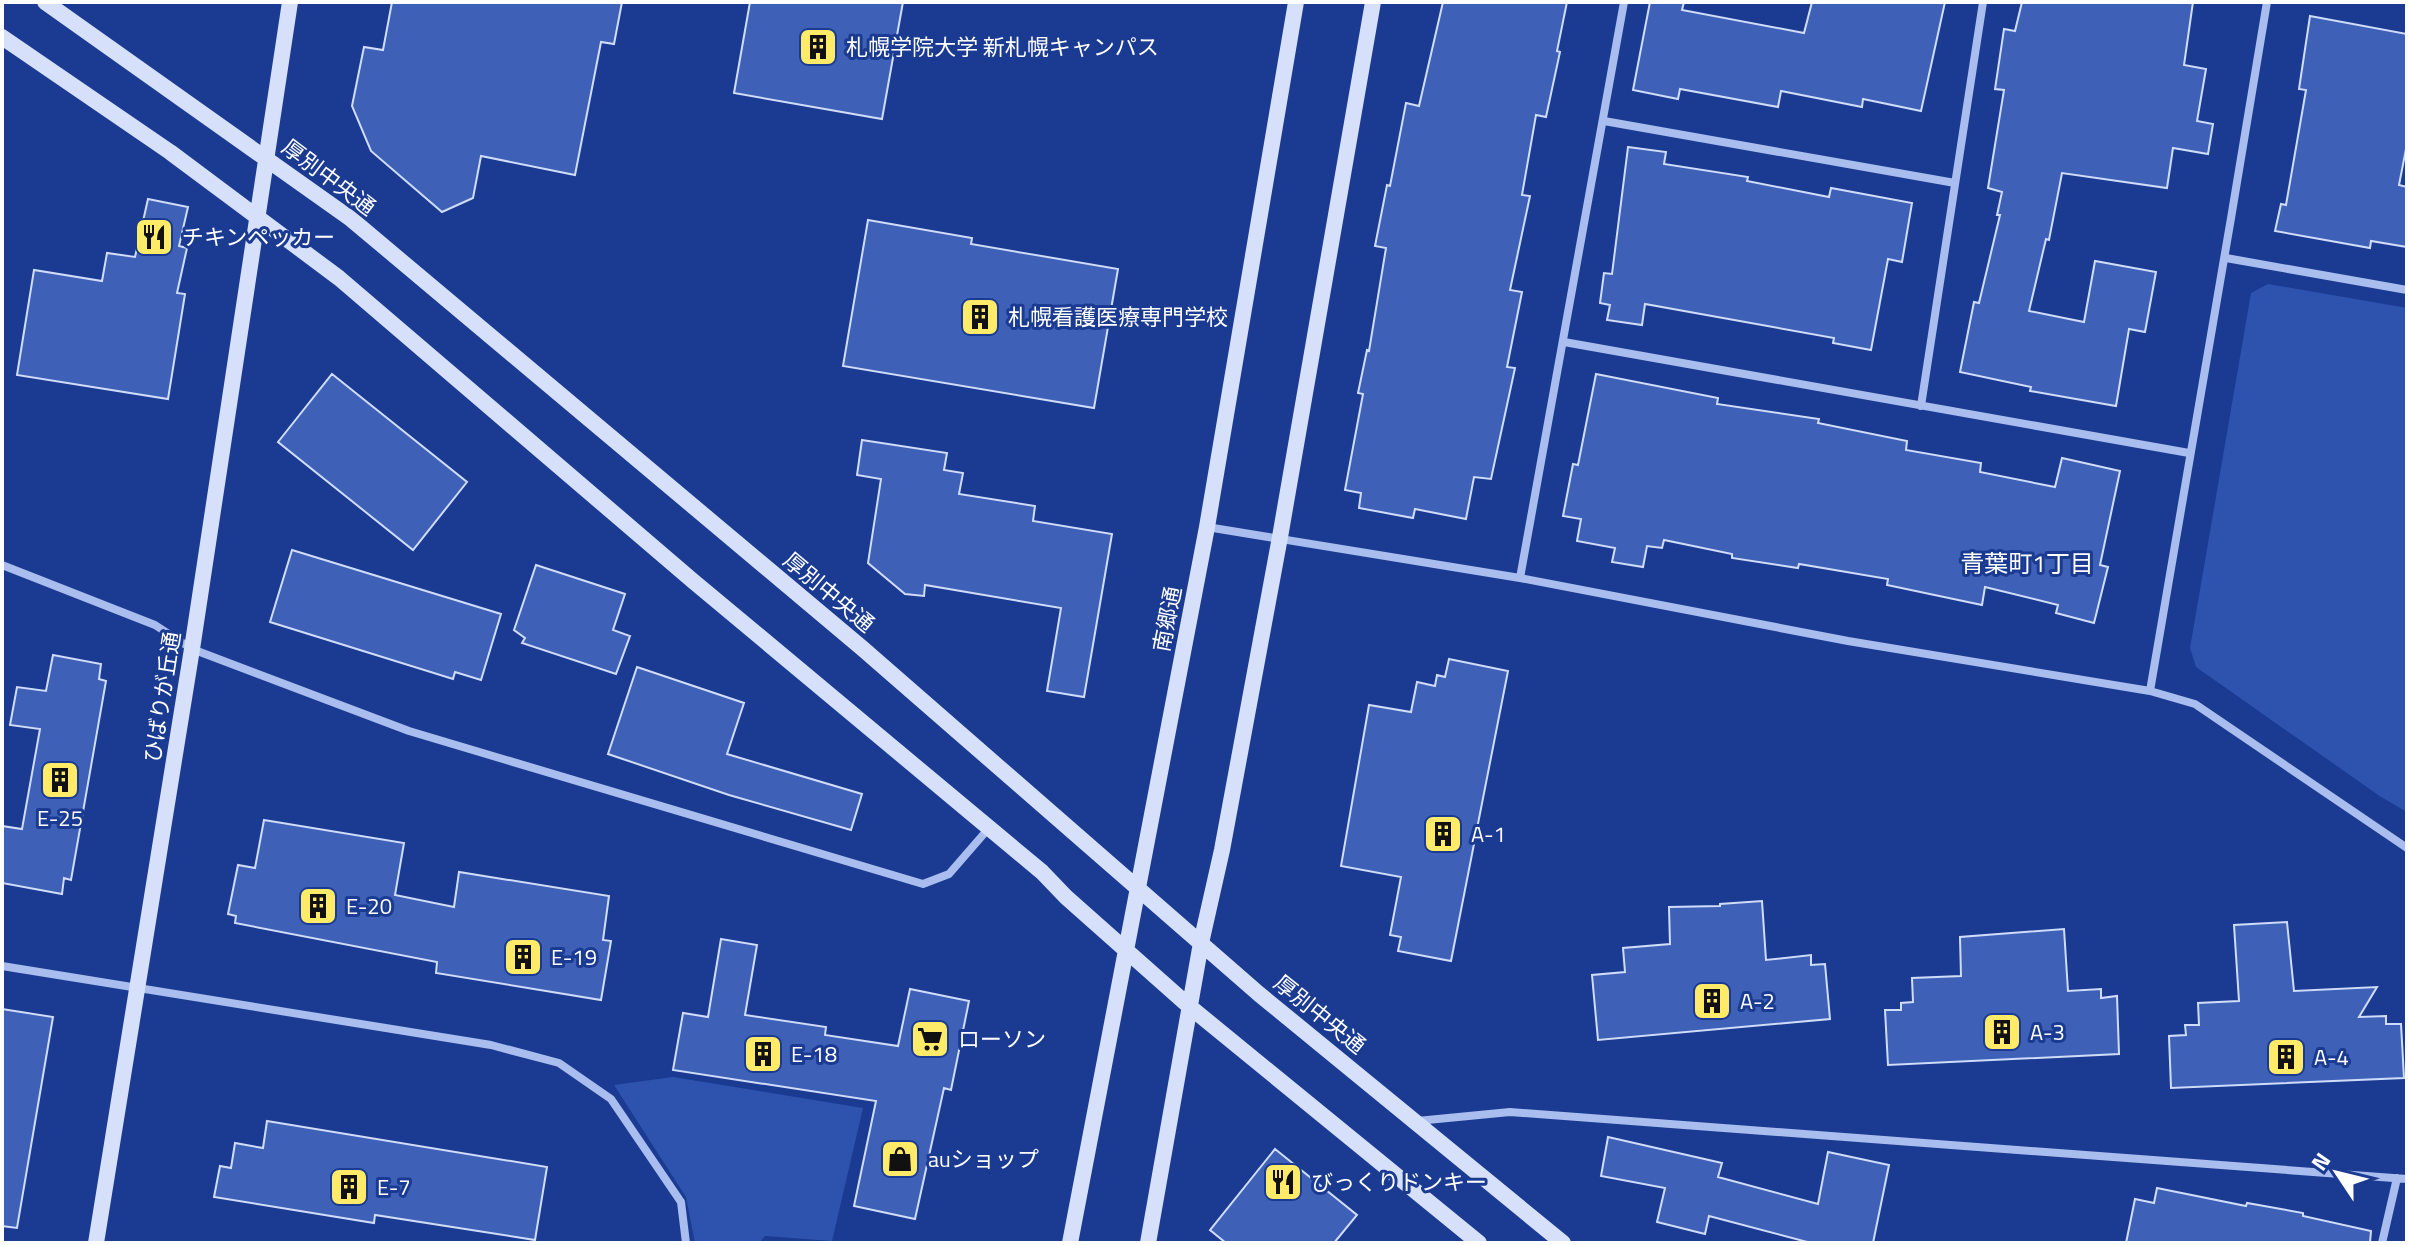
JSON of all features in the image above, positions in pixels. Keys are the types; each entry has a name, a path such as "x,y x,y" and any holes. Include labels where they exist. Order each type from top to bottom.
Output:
{"main road":[{"name":"厚別中央通","path":"45,2 351,219 862,648 1138,890 1563,1243"},
{"name":"ひばりが丘通","path":"96,1243 192,649 290,2"},
{"name":"南郷通","path":"1070,1243 1207,527 1296,2"},
{"path":"1148,1243 1201,943 1222,850 1280,537 1373,2"},
{"path":"2,37 170,152 339,278 693,581 1042,872 1126,952 1190,1007 1479,1243"}],"street":[{"path":"1520,578 1624,2"},
{"path":"1921,406 1983,2"},
{"path":"2150,691 2189,453 2226,258 2267,2"},
{"path":"1604,121 1955,183"},
{"path":"2226,258 2407,290"},
{"path":"1564,342 2189,453"},
{"path":"1207,527 1520,578 1848,641 2150,691 2195,704 2407,848"},
{"path":"2,565 155,625 192,649 409,731 923,884 949,874 989,827"},
{"path":"2,966 491,1045 559,1063 611,1099 681,1202 686,1243"},
{"path":"1417,1121 1510,1112 2402,1179 2382,1243"}],"shaded area":[{"path":"2268,284 2407,308 2407,812 2196,667 2190,648 2251,293"},
{"path":"673,1077 863,1108 832,1241 765,1236 759,1243 695,1243 686,1197 614,1085"}],"building":[{"path":"392,2 622,2 614,44 601,42 575,175 481,156 473,198 442,212 371,151 352,106 364,47 383,50"},
{"name":"札幌学院大学 新札幌キャンパス","path":"750,2 903,2 882,119 734,93"},
{"path":"1443,2 1567,2 1546,117 1536,115 1522,195 1530,196 1510,290 1522,292 1507,367 1515,368 1491,479 1474,477 1466,519 1415,509 1413,518 1359,508 1361,493 1345,490 1363,394 1358,393 1369,351 1386,248 1375,246 1387,185 1390,186 1406,103 1419,106"},
{"path":"1650,2 1684,2 1682,10 1804,33 1812,2 1945,2 1921,111 1863,99 1862,107 1781,91 1778,107 1680,89 1678,99 1633,90"},
{"path":"2022,2 2193,2 2184,65 2206,69 2197,121 2213,124 2208,154 2173,148 2167,188 2062,173 2049,240 2046,239 2029,311 2084,322 2095,261 2156,272 2145,332 2129,329 2116,406 2030,391 2031,387 1960,372 1974,302 1979,303 2000,215 1997,215 2002,192 1988,188 2004,90 1995,89 2004,29 2015,31"},
{"path":"2310,16 2407,34 2407,144 2399,185 2407,187 2407,247 2371,241 2370,248 2275,231 2281,204 2286,205 2306,90 2299,89"},
{"path":"1628,147 1666,152 1664,164 1748,177 1747,181 1829,197 1831,188 1912,203 1902,262 1888,259 1871,350 1833,343 1834,338 1645,304 1642,325 1607,320 1610,305 1600,303 1604,273 1612,274"},
{"path":"148,199 188,207 179,246 187,248 177,293 185,294 168,399 17,375 34,270 102,281 107,253 135,257"},
{"name":"札幌看護医療専門学校","path":"868,220 972,238 971,244 1118,269 1094,408 843,366"},
{"path":"332,374 467,482 413,550 278,442"},
{"path":"1596,374 1718,398 1717,404 1819,419 1818,423 1907,441 1906,450 1981,463 1980,472 2055,487 2062,458 2120,471 2100,565 2108,567 2094,623 2056,613 2058,605 1985,587 1982,605 1887,585 1888,579 1799,564 1798,568 1732,558 1732,554 1664,540 1662,548 1647,546 1643,567 1612,562 1615,548 1577,541 1581,519 1563,516 1573,464 1578,465"},
{"path":"862,440 947,453 944,470 963,473 959,494 1035,506 1033,521 1112,534 1084,697 1047,691 1061,608 925,585 924,596 905,594 868,563 881,479 857,475"},
{"path":"292,550 501,614 481,680 455,672 453,679 270,622"},
{"path":"536,565 625,594 613,630 630,636 616,674 522,643 525,638 514,630"},
{"name":"E-25","path":"53,655 101,664 99,679 106,681 71,880 64,878 62,894 2,883 2,826 22,829 40,729 10,725 17,687 46,691"},
{"name":"A-1","path":"1449,659 1508,671 1451,961 1398,951 1401,937 1390,935 1401,877 1341,866 1369,705 1411,712 1417,682 1435,686 1437,675 1445,677"},
{"path":"637,667 744,703 727,754 862,794 851,830 729,795 608,754"},
{"path":"264,820 404,843 395,895 454,907 459,872 609,896 603,940 611,941 601,1000 436,973 437,962 235,923 236,916 228,914 238,865 255,868"},
{"name":"A-2","path":"1762,901 1766,960 1811,955 1811,965 1825,964 1830,1019 1598,1040 1592,975 1625,972 1623,948 1670,944 1669,907"},
{"name":"A-4","path":"2287,922 2294,991 2377,987 2359,1017 2386,1016 2386,1024 2401,1024 2404,1078 2171,1088 2169,1036 2186,1035 2185,1025 2199,1025 2198,1003 2239,1001 2234,925"},
{"name":"A-3","path":"2064,929 2068,991 2101,989 2101,998 2117,996 2119,1054 1888,1065 1885,1010 1901,1010 1901,1003 1913,1002 1912,978 1961,976 1960,937"},
{"path":"721,939 757,945 745,1015 826,1027 825,1035 898,1046 910,989 969,1001 951,1090 944,1088 915,1219 854,1206 876,1101 673,1070 683,1013 708,1017"},
{"path":"2,1009 53,1017 17,1228 2,1226"},
{"path":"267,1121 547,1167 535,1240 375,1215 374,1223 214,1197 220,1166 231,1168 235,1143 263,1148"},
{"path":"1608,1137 1722,1163 1718,1177 1818,1204 1828,1152 1889,1165 1873,1243 1811,1243 1709,1216 1705,1234 1657,1222 1665,1188 1601,1176"},
{"name":"びっくりドンキー","path":"1275,1149 1357,1215 1334,1243 1226,1243 1210,1230"},
{"path":"2157,1188 2246,1206 2247,1203 2303,1213 2303,1216 2371,1231 2370,1243 2126,1243 2135,1199 2154,1203"}],"place":[{"name":"札幌学院大学 新札幌キャンパス","path":"818,47"},
{"name":"チキンペッカー","path":"154,237"},
{"name":"札幌看護医療専門学校","path":"980,317"},
{"name":"E-25","path":"60,780"},
{"name":"A-1","path":"1443,834"},
{"name":"E-20","path":"318,906"},
{"name":"E-19","path":"523,957"},
{"name":"A-2","path":"1712,1001"},
{"name":"A-3","path":"2002,1032"},
{"name":"ローソン","path":"930,1039"},
{"name":"E-18","path":"763,1054"},
{"name":"A-4","path":"2286,1057"},
{"name":"auショップ","path":"900,1159"},
{"name":"びっくりドンキー","path":"1283,1182"},
{"name":"E-7","path":"349,1187"}],"district":[{"name":"青葉町1丁目","path":"2027,564"}]}
